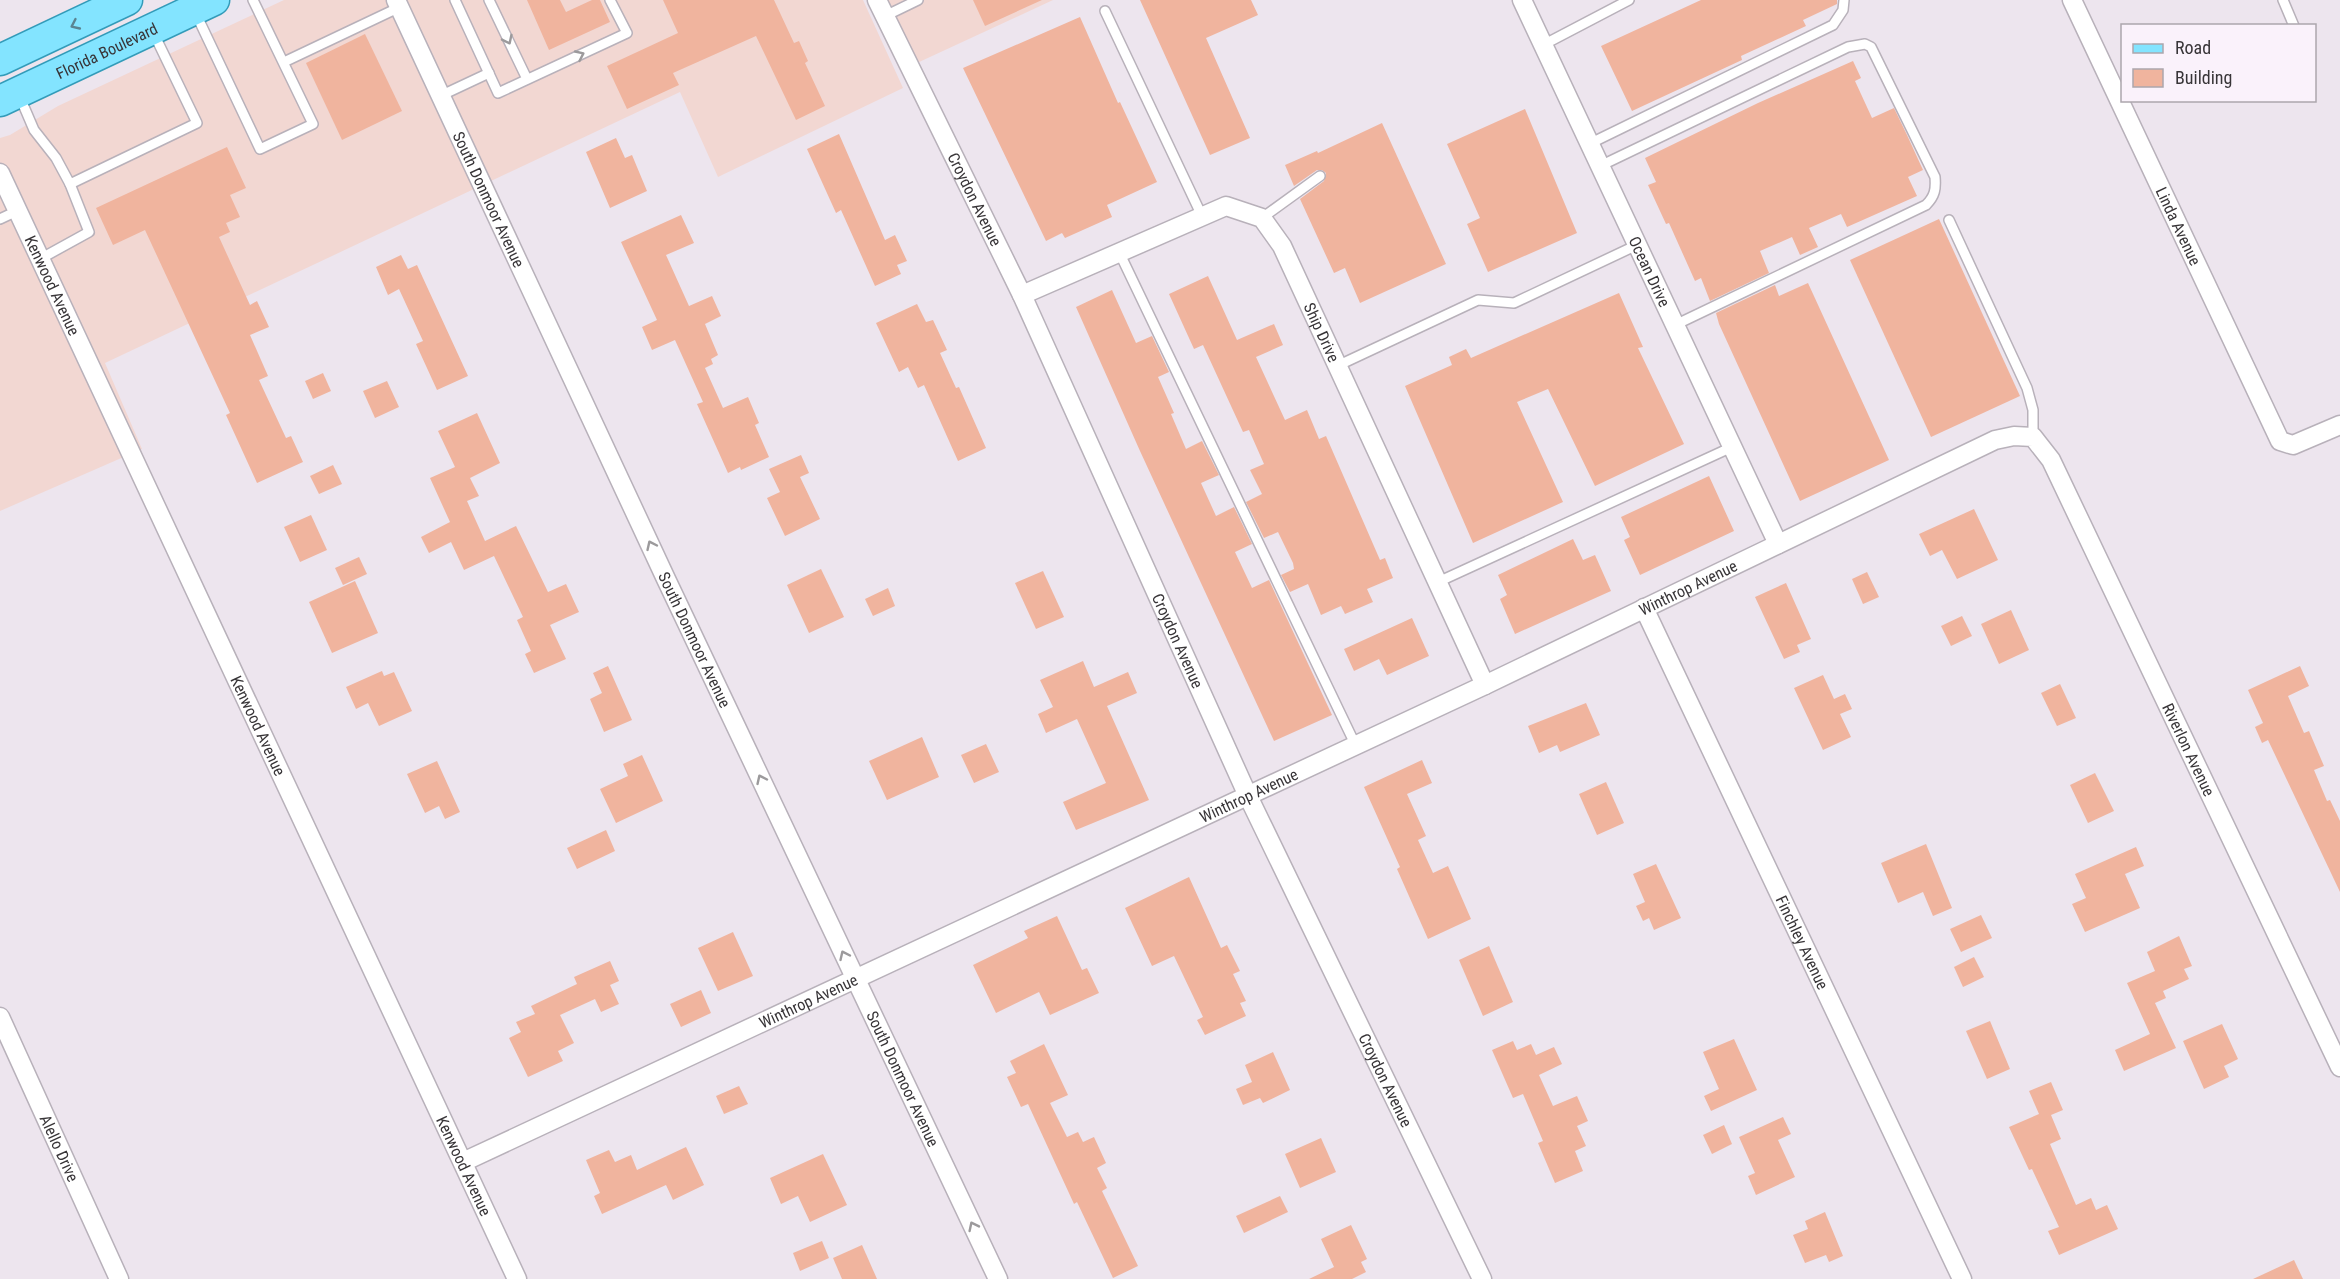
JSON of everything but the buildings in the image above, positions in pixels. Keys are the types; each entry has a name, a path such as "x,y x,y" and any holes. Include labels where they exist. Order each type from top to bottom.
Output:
{"main road":[{"path":"0,60 114,3"},
{"name":"Florida Boulevard","path":"9,97 203,5"}],"street":[{"name":"Ocean Drive","path":"1522,0 1778,544"},
{"name":"Linda Avenue","path":"2072,0 2280,441 2293,446 2340,425"},
{"name":"South Donmoor Avenue","path":"398,4 998,1279"},
{"name":"Croydon Avenue","path":"881,8 1022,295 1248,796 1482,1279"},
{"name":"Kenwood Avenue","path":"0,173 517,1279"},
{"path":"1022,295 1226,206 1262,218"},
{"name":"Ship Drive","path":"1262,218 1282,246 1485,685"},
{"name":"Winthrop Avenue","path":"463,1162 1356,746 1995,440 2014,436 2033,437"},
{"name":"Riverlon Avenue","path":"2033,437 2051,460 2340,1066"},
{"name":"Finchley Avenue","path":"1644,608 1962,1279"},
{"name":"Alello Drive","path":"0,1017 119,1279"}],"lane":[{"path":"203,5 260,149 313,124 254,0"},
{"path":"455,0 498,93 627,33 610,0"},
{"path":"489,0 527,79"},
{"path":"881,8 918,0"},
{"path":"1543,45 1629,0"},
{"path":"1589,144 1833,26 1844,10 1844,0"},
{"path":"2283,0 2293,24"},
{"path":"284,62 398,4"},
{"path":"1105,11 1202,216"},
{"path":"70,184 197,123 152,29"},
{"path":"1600,166 1848,47 1865,44 1871,47 1935,177 1936,188 1933,198 1926,205 1674,325"},
{"path":"440,96 489,73"},
{"path":"9,97 56,158 70,184 89,232 40,259"},
{"path":"1262,218 1320,176"},
{"path":"0,219 17,211"},
{"path":"1948,220 2027,388 2033,410 2033,437"},
{"path":"1337,366 1478,300 1514,303 1637,245"},
{"path":"1119,252 1356,746"},
{"path":"1438,582 1732,447"}],"shaded area":[{"path":"284,0 863,0 903,88 718,177 680,92 105,363 142,449 0,511 0,138 10,135 58,106"},
{"path":"888,0 1053,0 917,63"}]}
